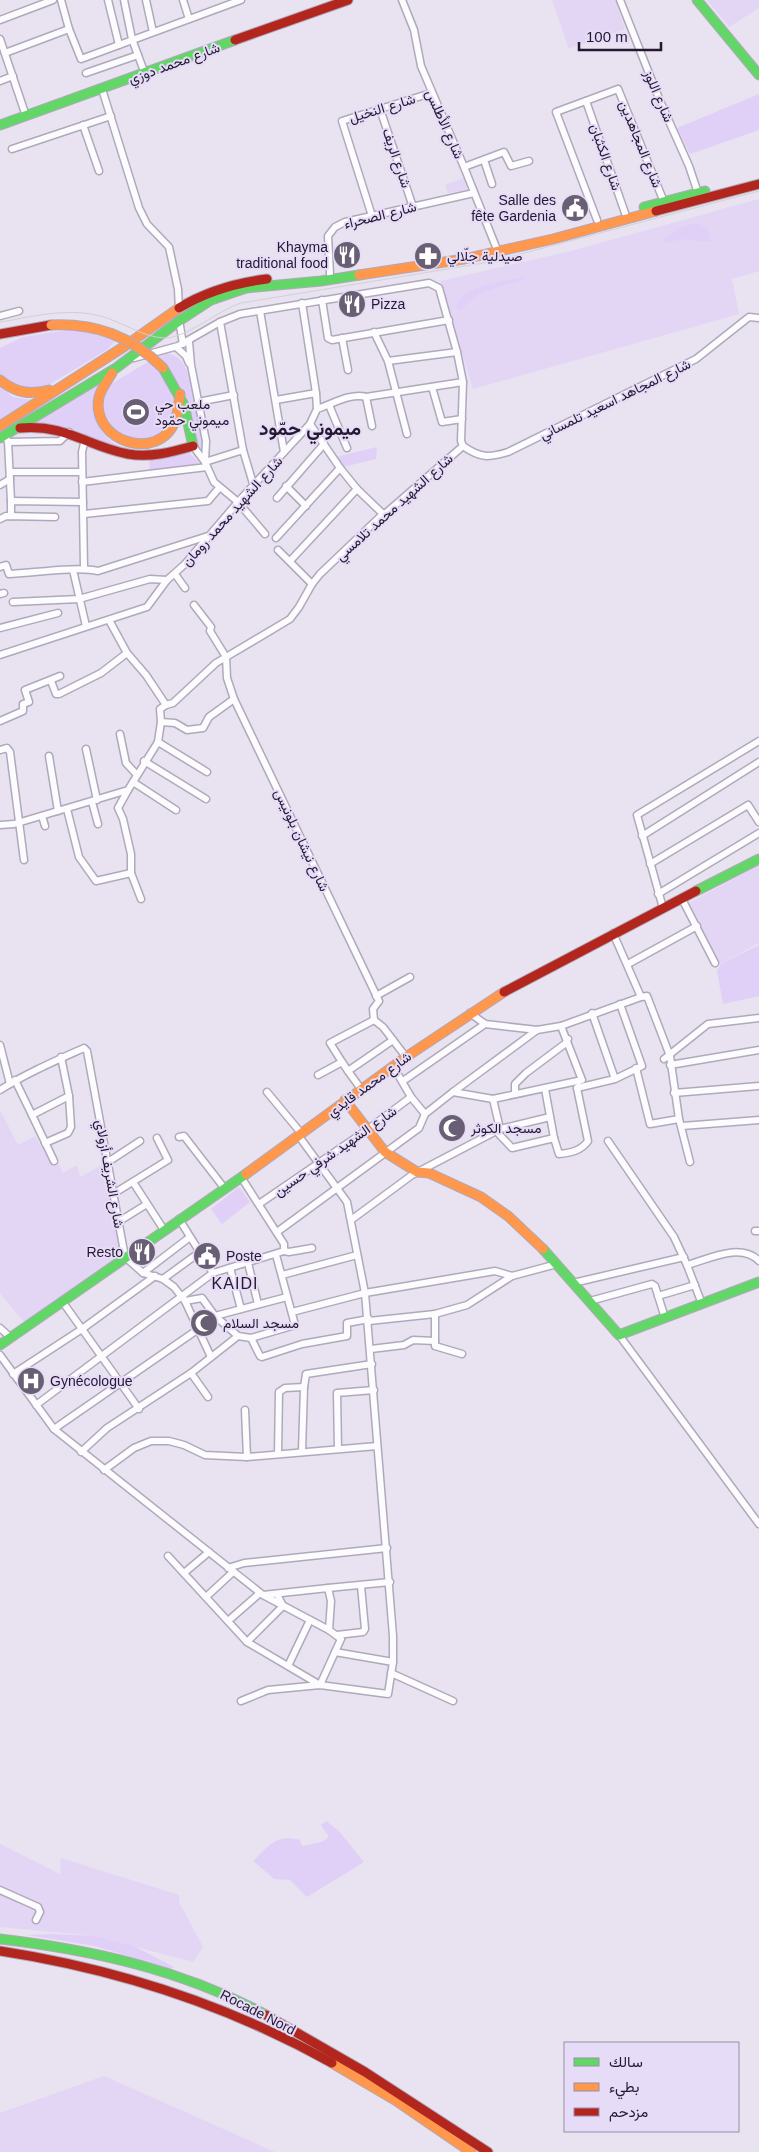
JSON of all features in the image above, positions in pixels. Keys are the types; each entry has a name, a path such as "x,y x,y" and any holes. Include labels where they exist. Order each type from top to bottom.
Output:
{"main road":[{"name":"شارع محمد دوزي","path":"0,125 348,0"},
{"path":"697,0 759,75"},
{"path":"0,426 125,346 179,308 204,293 230,284 330,274 418,262 496,247 759,177"},
{"path":"4,438 16,428 64,398 116,368 179,321 211,300 246,288 321,281 464,259 543,241 759,184"},
{"path":"0,334 51,325 82,325 112,332 135,343 164,368 180,394 188,416 193,442"},
{"path":"0,341 17,331"},
{"path":"116,368 102,388 99,414 102,423 110,433 118,440 140,448 193,442"},
{"path":"0,380 13,390 25,394 36,394 65,384"},
{"path":"129,444 148,444 165,436 179,414 180,394"},
{"path":"16,428 49,426 129,454 143,455 193,442"},
{"name":"شارع محمد قايدي","path":"0,1345 124,1257 225,1189 393,1066 512,986 759,859"},
{"path":"345,1100 385,1152 417,1172 429,1173 494,1205 508,1216 557,1264 619,1335 759,1282"},
{"name":"Rocade Nord","path":"0,1939 53,1946 144,1966 210,1988 249,2006 369,2073 488,2152"},
{"name":"Rocade Nord","path":"0,1951 56,1960 121,1974 187,1996 250,2021 348,2072 471,2152"}],"street":[{"path":"0,20 54,0"},
{"path":"61,0 69,29 81,59 241,0"},
{"path":"108,0 119,45"},
{"path":"124,0 132,39 145,74"},
{"path":"146,0 152,32"},
{"path":"183,0 189,19"},
{"path":"219,0 221,7"},
{"name":"شارع الأطلس","path":"402,0 414,30 421,66 431,93 464,167 496,247"},
{"name":"شارع اللوز","path":"620,0 660,101 689,166 698,193"},
{"path":"2,49 69,29"},
{"path":"0,39 26,116"},
{"path":"86,74 138,55"},
{"path":"0,80 13,76"},
{"path":"102,89 139,208 147,224 169,247 178,290 182,344 191,366"},
{"name":"شارع المجاهدين","path":"597,220 556,112 619,89 664,202"},
{"name":"شارع النخيل","path":"372,216 342,121 431,93"},
{"name":"شارع الكثبان","path":"586,101 626,212"},
{"name":"شارع الريف","path":"380,109 413,207"},
{"path":"12,149 111,116"},
{"path":"83,125 99,171"},
{"path":"464,167 504,152 511,166 529,161"},
{"path":"484,160 492,184"},
{"name":"شارع الصحراء","path":"330,274 328,236 335,227 344,222 474,193"},
{"name":"شارع الشهيد محمد تلامسي","path":"166,705 173,703 216,663 290,619 300,607 312,584 383,514 463,446 463,382 457,352 439,288 429,283 240,314 220,322 182,344"},
{"path":"322,300 328,338 332,340 449,320"},
{"path":"302,303 316,394 316,409 361,395 366,397 463,382"},
{"path":"0,316 19,311"},
{"path":"260,311 284,452"},
{"name":"شارع المجاهد اسعيد تلمساني","path":"463,446 476,455 495,456 508,452 696,359 748,317 759,318"},
{"path":"220,322 243,450 254,487"},
{"path":"374,332 388,361 407,434"},
{"path":"342,338 348,370"},
{"path":"127,360 182,344"},
{"path":"182,344 191,366 206,441 206,465"},
{"path":"388,361 457,352"},
{"path":"432,387 442,422 462,419"},
{"path":"276,400 316,394"},
{"path":"198,402 234,395"},
{"path":"366,397 372,426"},
{"path":"329,405 347,448"},
{"name":"شارع الشهيد محمد رومان","path":"0,655 147,607 167,580 175,574 310,424 316,409"},
{"path":"310,424 357,489 383,514"},
{"path":"11,516 10,476 4,438 60,441 69,432"},
{"path":"84,567 82,452 86,439"},
{"path":"193,442 214,482 238,502 264,534"},
{"path":"277,498 324,444"},
{"path":"82,482 206,465 243,450"},
{"path":"276,538 340,468"},
{"path":"0,485 10,476 82,472"},
{"path":"286,486 306,506"},
{"path":"84,514 208,501 219,488"},
{"path":"290,561 357,489"},
{"path":"11,501 83,502"},
{"path":"0,519 6,516 55,517"},
{"path":"0,567 6,565 9,574 73,570 84,567 98,570 209,536"},
{"path":"278,550 312,584"},
{"path":"73,570 86,626"},
{"path":"175,574 185,588"},
{"path":"13,602 79,599 150,579 167,580"},
{"path":"194,605 211,627 210,631 226,657"},
{"path":"0,628 58,612"},
{"path":"109,620 127,653 146,674 166,705 160,709 161,722 158,742 144,761 118,808 123,819 131,854 131,873 141,899"},
{"path":"51,681 56,694 59,694 100,673 127,653"},
{"name":"شارع نيشان بلونيس","path":"226,657 227,678 234,699 376,996"},
{"path":"0,721 23,711 23,704 29,702 25,690 60,676"},
{"path":"161,722 175,722 187,730 203,728 209,718 234,699"},
{"path":"120,734 126,763 137,775"},
{"path":"663,908 637,815 759,741"},
{"path":"158,742 208,772"},
{"path":"0,750 7,748 10,752 21,822 24,860"},
{"path":"86,749 98,824"},
{"path":"49,756 58,811"},
{"path":"144,761 206,799"},
{"path":"642,836 758,765"},
{"path":"133,782 176,810"},
{"path":"0,825 21,822 128,790"},
{"path":"650,864 748,805 759,822"},
{"path":"68,809 79,857 96,881 131,873"},
{"path":"42,816 45,826"},
{"path":"658,894 759,833"},
{"path":"682,899 715,963"},
{"path":"628,964 697,926"},
{"path":"613,933 641,997"},
{"path":"406,1057 374,1020 373,1009 379,1001 376,996 410,977"},
{"path":"470,1013 485,1024 537,1030 561,1026 592,1013 647,996 670,1064 679,1119 690,1162"},
{"path":"578,1088 615,1079 642,1066 620,1004"},
{"path":"592,1013 615,1079"},
{"path":"667,1057 708,1024 759,1018"},
{"path":"361,1089 330,1043 374,1020"},
{"path":"403,1081 485,1024"},
{"path":"545,1089 554,1138 559,1154 573,1152 585,1146 588,1141 578,1088 582,1080 568,1039 561,1026"},
{"path":"277,1232 419,1128 425,1114 537,1030"},
{"path":"516,1094 515,1084 526,1072 566,1043 568,1039"},
{"path":"348,1071 393,1040"},
{"path":"0,1045 12,1082 32,1114 54,1161"},
{"name":"شارع الشريف أزولاي","path":"0,1090 61,1057 84,1048 88,1051 124,1257"},
{"path":"670,1064 759,1050"},
{"path":"45,1143 68,1133 71,1127 69,1096 61,1057"},
{"path":"318,1075 342,1062"},
{"path":"393,1066 411,1097 425,1114"},
{"path":"636,1068 650,1124 679,1119"},
{"path":"453,1092 493,1099 582,1080"},
{"path":"674,1092 759,1086"},
{"path":"241,1701 268,1690 320,1685 388,1694 393,1662 390,1582 377,1446 369,1320 351,1220 347,1202 338,1188 268,1092"},
{"path":"32,1114 69,1096"},
{"name":"شارع الشهيد شرفي حسين","path":"259,1204 368,1130 411,1097"},
{"path":"493,1099 498,1130 512,1148 554,1138"},
{"path":"351,1220 385,1193 417,1172 498,1130 550,1117"},
{"path":"682,1126 759,1120"},
{"path":"179,1137 184,1136 225,1189"},
{"path":"113,1194 168,1160 156,1138"},
{"path":"108,1162 140,1141"},
{"path":"608,1141 665,1224 684,1257 702,1304"},
{"path":"241,1177 284,1244 284,1251"},
{"path":"133,1182 164,1230"},
{"path":"118,1222 147,1204"},
{"path":"179,1219 213,1273"},
{"path":"143,1272 190,1237"},
{"path":"36,1405 183,1299 213,1273 284,1251 289,1252 312,1248"},
{"path":"687,1265 736,1251 753,1255 759,1261"},
{"path":"163,1279 200,1252"},
{"path":"183,1299 202,1298 215,1316 238,1336 251,1338 294,1327 295,1322 276,1255"},
{"path":"282,1276 357,1255"},
{"path":"124,1257 143,1272 163,1279 174,1287 183,1299 211,1357"},
{"path":"573,1283 684,1257"},
{"path":"248,1263 258,1304"},
{"path":"251,1338 262,1357 302,1344 347,1336 348,1322 435,1314 467,1305 512,1276 557,1264"},
{"path":"230,1268 241,1309"},
{"path":"292,1312 365,1293 495,1271 512,1276"},
{"path":"13,1374 82,1329 155,1276"},
{"path":"590,1301 652,1284 655,1286 665,1318"},
{"path":"658,1296 695,1285"},
{"path":"215,1316 287,1297"},
{"path":"62,1301 138,1409"},
{"path":"435,1314 435,1346 462,1354"},
{"path":"0,1328 10,1337"},
{"path":"54,1429 197,1330"},
{"path":"619,1335 759,1524"},
{"path":"81,1452 107,1428 192,1373 238,1336"},
{"path":"371,1349 404,1345 413,1340 435,1341"},
{"path":"0,1355 54,1429 81,1452 261,1594 329,1630 341,1639 320,1685"},
{"path":"0,1369 7,1364"},
{"path":"302,1451 305,1376 308,1373 372,1364"},
{"path":"192,1373 208,1397"},
{"path":"278,1454 279,1392 285,1388 304,1387"},
{"path":"338,1449 337,1393 374,1390"},
{"path":"245,1410 247,1456"},
{"path":"104,1470 134,1448 151,1441 169,1441 184,1445 205,1455 247,1456 377,1446"},
{"path":"206,1597 230,1570 244,1563 387,1548"},
{"path":"184,1573 209,1552"},
{"path":"168,1556 247,1642 320,1685"},
{"path":"228,1621 261,1594 390,1582"},
{"path":"336,1635 358,1633 365,1629 364,1604 360,1586"},
{"path":"328,1588 331,1601 329,1630"},
{"path":"277,1594 283,1606"},
{"path":"247,1642 283,1606"},
{"path":"288,1666 310,1620"},
{"path":"335,1652 393,1662"},
{"path":"391,1673 453,1701"},
{"path":"302,1687 308,1678"},
{"path":"0,1890 38,1907 40,1912 36,1920"}],"shaded area":[{"path":"552,0 615,0 625,29 569,49"},
{"path":"707,0 759,0 759,8 729,27"},
{"path":"759,94 759,130 690,154 677,128"},
{"path":"464,178 467,190 448,193 445,185"},
{"path":"759,199 759,271 732,279 739,314 473,389 440,281 571,251"},
{"path":"694,223 706,228 710,234 711,241 701,242 684,239 665,243 664,238 681,227"},
{"path":"522,277 526,279 480,293 460,311 456,307 466,294 474,290 494,283"},
{"path":"81,328 118,337 108,349 37,392 26,393 0,376 0,348 23,337"},
{"path":"166,353 181,360 186,369 200,420 203,453 199,450 188,402 180,386 159,355"},
{"path":"151,360 158,366 172,388 176,409 159,438 121,440 101,408 108,386"},
{"path":"100,382 96,393 96,415 104,434 112,442 133,450 158,449 183,444 184,446 146,452 123,451 75,430 34,423"},
{"path":"0,387 13,397 33,400 0,421"},
{"path":"377,447 376,459 343,467 336,457"},
{"path":"189,453 199,462 195,466 150,470 149,460"},
{"path":"759,865 759,943 720,964 689,903"},
{"path":"759,945 759,996 723,1004 717,971 721,964"},
{"path":"0,1110 18,1145 35,1136 41,1147 49,1142 63,1173 77,1165 80,1177 107,1162 124,1257 24,1322 0,1293"},
{"path":"239,1187 250,1202 222,1224 211,1209"},
{"path":"326,1821 339,1831 364,1862 307,1897 290,1880 274,1879 253,1861 274,1842 285,1838 300,1840 302,1846 322,1842 329,1837 321,1825"},
{"path":"0,1844 60,1874 61,1858 179,1895 179,1902 203,1947 193,1962 95,1936 0,1927"},
{"path":"27,1935 95,1936 134,1946 174,1967 171,1969 95,1946"},
{"path":"104,2076 275,2152 0,2152 0,2113"}],"tram line":[{"path":"0,322 48,314 84,313 104,317 148,335 165,338 173,337 183,334 241,303 490,262 759,191"}],"traffic: fast":[{"path":"697,0 759,75"},
{"path":"0,125 235,40"},
{"path":"644,207 705,191"},
{"path":"179,321 211,300 246,288 321,281 359,275"},
{"path":"0,438 116,368 179,321"},
{"path":"163,368 184,405 193,446"},
{"path":"696,891 759,859"},
{"path":"0,1345 246,1174"},
{"path":"543,1249 619,1335 759,1282"},
{"path":"0,1939 69,1949 137,1964 170,1974 235,1999 266,2015"}],"traffic: slow":[{"path":"359,275 464,259 553,239 656,211"},
{"path":"0,426 125,346 179,308"},
{"path":"51,325 83,326 112,334 138,348 163,368"},
{"path":"112,373 99,397 99,413 105,426 115,435 128,442 142,444 155,441 167,434 175,421 180,394"},
{"path":"0,380 12,388 23,392 49,390"},
{"path":"246,1174 406,1057 504,992"},
{"path":"345,1100 385,1152 417,1172 429,1173 481,1197 508,1216 543,1249"},
{"path":"332,2063 395,2100 471,2152"}],"traffic: jam":[{"path":"235,40 348,0"},
{"path":"656,211 759,184"},
{"path":"179,308 200,297 222,289 267,279"},
{"path":"0,334 51,325"},
{"path":"20,428 51,429 64,432 100,446 136,455 161,454 193,446"},
{"path":"504,992 696,891"},
{"path":"0,1951 87,1968 171,1992 253,2024 293,2042 332,2063"},
{"path":"266,2015 365,2072 488,2152"}],"place":[{"name":"Salle des fête Gardenia","path":"575,208"},
{"name":"Khayma traditional food","path":"347,255"},
{"name":"صيدلية جلّالي","path":"428,256"},
{"name":"Pizza","path":"352,304"},
{"name":"ملعب حي ميموني حمّود","path":"136,412"},
{"name":"مسجد الكوثر","path":"452,1128"},
{"name":"Resto","path":"142,1252"},
{"name":"Poste","path":"207,1256"},
{"name":"مسجد السلام","path":"204,1323"},
{"name":"Gynécologue","path":"31,1381"}],"district":[{"name":"ميموني حمّود","path":"310,428"},
{"name":"KAIDI","path":"235,1283"}]}
